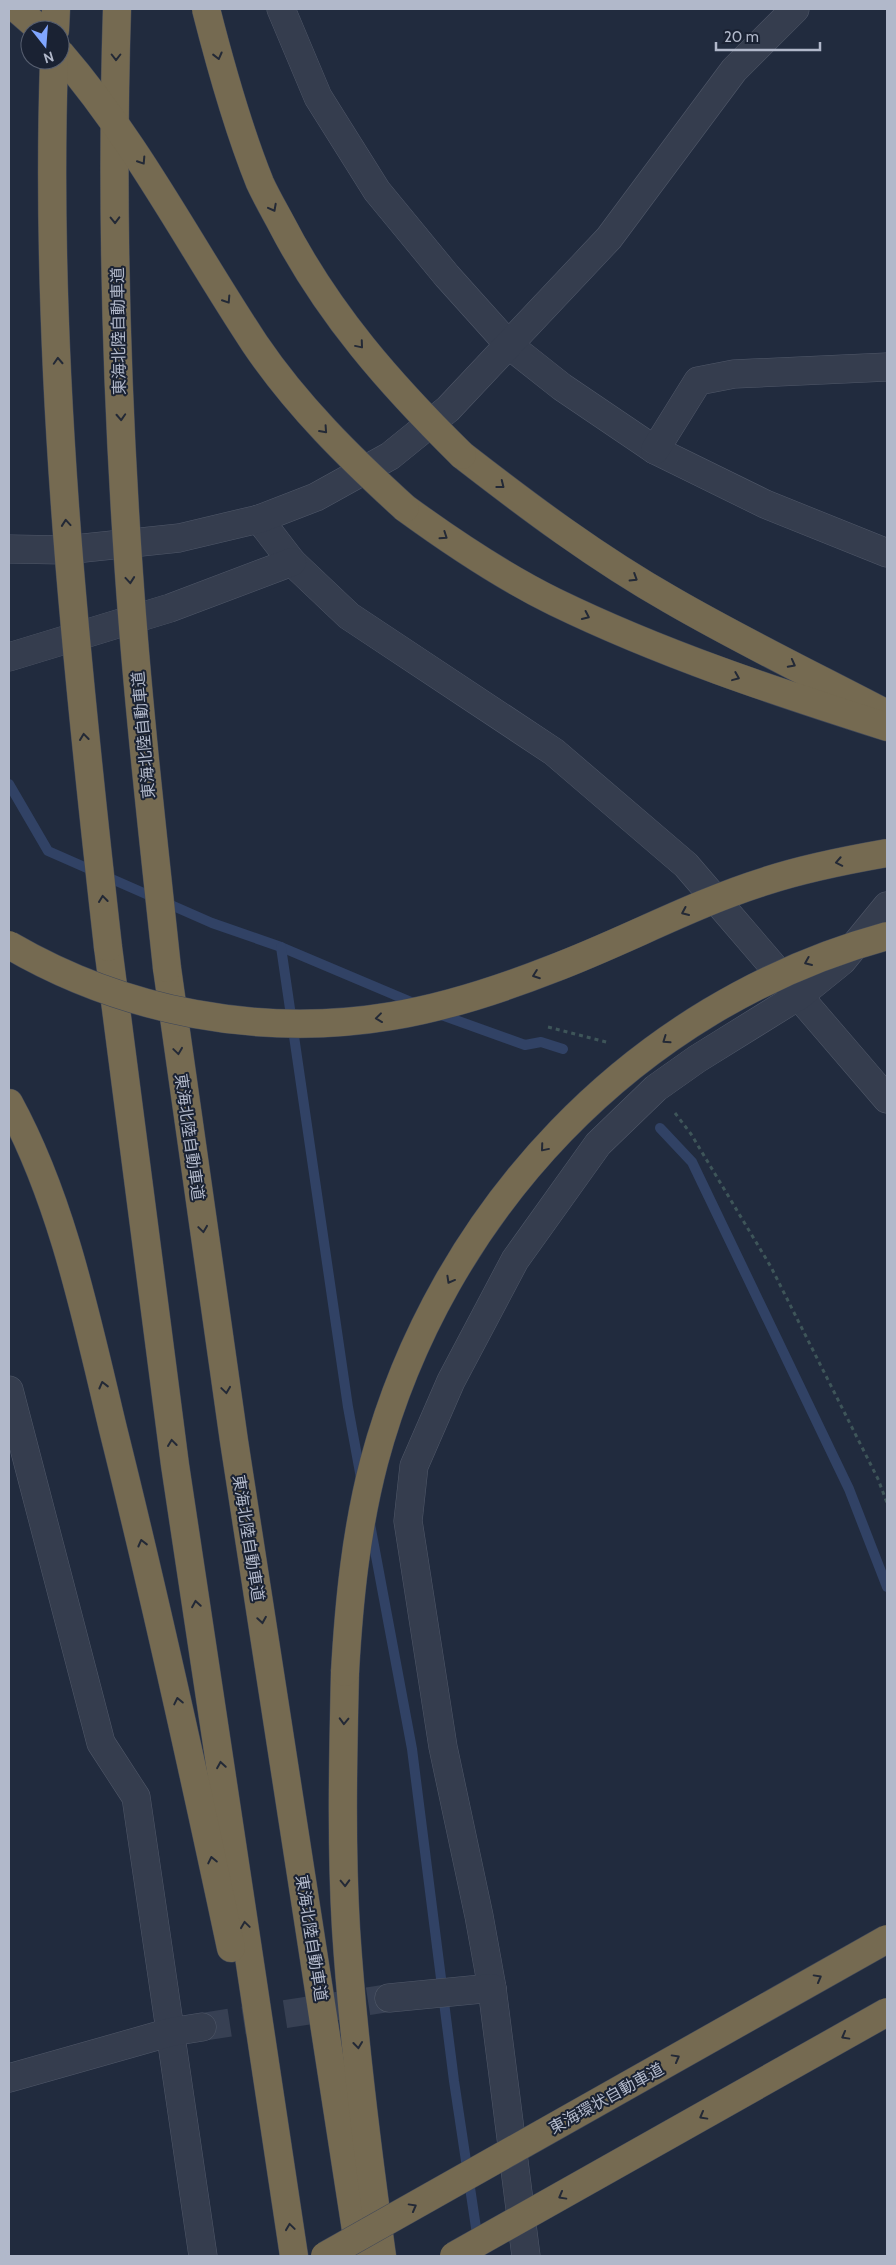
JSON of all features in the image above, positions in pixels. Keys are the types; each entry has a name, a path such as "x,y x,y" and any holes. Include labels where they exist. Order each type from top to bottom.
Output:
{"highway":[{"path":"17,9 30,20"},
{"name":"東海北陸自動車道","path":"117,9 115,198 119,384 130,584 167,968 234,1440 360,2256"},
{"path":"206,9 227,94 261,184 304,268 355,340 408,402 462,455 596,555 671,601 887,714"},
{"path":"70,64 131,145 222,293 256,345 295,398 344,453 404,508 490,566 554,601 620,631 753,684 887,727"},
{"path":"54,70 52,121 56,308 65,510 83,722 108,947 175,1465 294,2256"},
{"path":"9,945 34,960 82,981 136,1000 185,1012 226,1020 282,1024 341,1022 393,1016 444,1005 497,989 553,969 702,905 766,880 827,864 887,852"},
{"path":"382,2256 368,2154 346,1929 343,1748 349,1603 358,1534 374,1462 397,1390 430,1316 458,1265 506,1194 551,1140 598,1094 651,1050 702,1015 759,984 814,959 887,936"},
{"path":"9,1103 49,1193 95,1355 154,1593 286,2198"},
{"name":"東海環状自動車道","path":"324,2256 887,1939"},
{"path":"454,2256 887,2012"}],"street":[{"path":"281,9 318,97 377,191 447,276 509,345 562,387 655,450 765,504 887,553"},
{"path":"9,549 65,550 179,538 259,519 316,497 390,456 448,409 609,238 734,70 795,9"},
{"path":"655,450 698,381 734,374 887,367"},
{"path":"259,519 292,562 349,616 554,752 686,865 800,995 887,1099"},
{"path":"19,655 170,608 292,562"},
{"path":"526,2256 479,1990 479,1916 443,1747 408,1521 414,1466 451,1381 515,1260 598,1144 656,1088 697,1058 800,995 842,961 887,906"},
{"path":"9,1390 101,1743 136,1797 203,2256"},
{"path":"388,1998 479,1990"},
{"path":"9,2078 171,2032 202,2027"}],"path":[{"path":"548,1027 608,1042 615,1048"},
{"path":"656,1088 691,1134 771,1267 878,1479 887,1503"}],"waterway":[{"path":"9,784 48,851 212,923 281,947 416,1004"},
{"path":"281,947 348,1407 361,1478"},
{"path":"436,1013 525,1045 541,1042 563,1049"},
{"path":"660,1128 692,1162 849,1489 887,1587"},
{"path":"370,1524 412,1749 454,2081 478,2241"}],"tunnel":[{"path":"202,2027 389,1998"}]}
